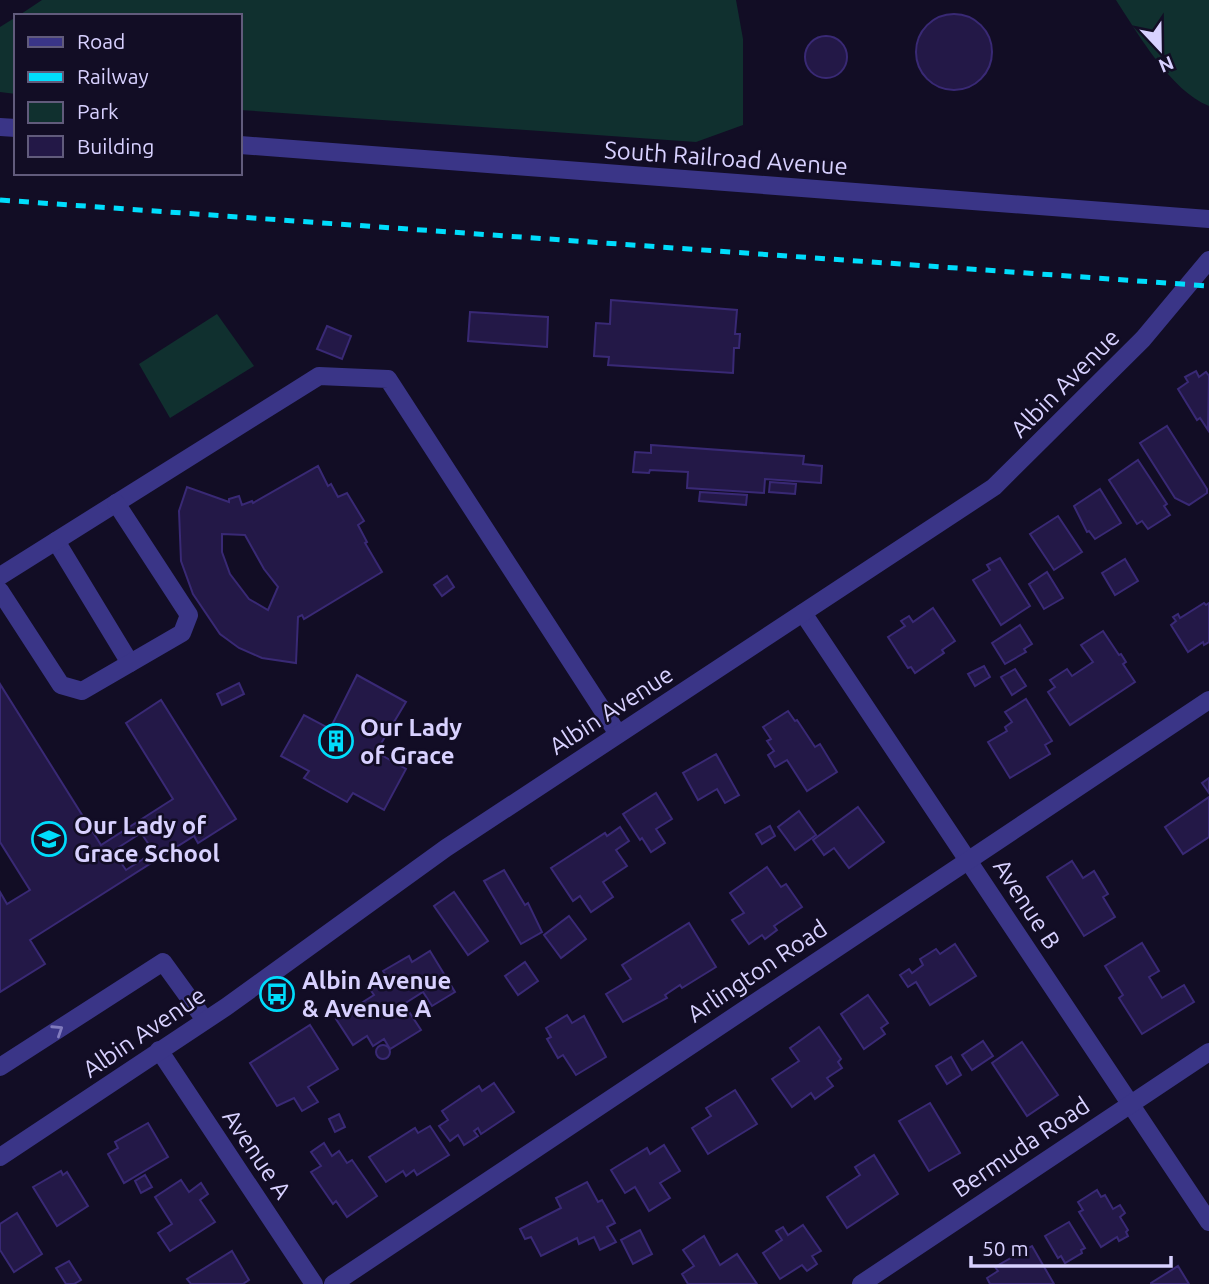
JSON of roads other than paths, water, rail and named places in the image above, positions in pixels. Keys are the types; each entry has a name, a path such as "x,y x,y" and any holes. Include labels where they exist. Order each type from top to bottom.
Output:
{"street":[{"name":"South Railroad Avenue","path":"242,145 1209,219"},
{"name":"Albin Avenue","path":"0,1157 205,1020 446,848 995,488 1143,340 1209,260"},
{"path":"0,576 319,376 388,379 618,734"},
{"path":"0,591 61,685 82,691 182,633 189,615 116,503"},
{"path":"56,541 130,663"},
{"name":"Avenue B","path":"803,613 1209,1222"},
{"name":"Arlington Road","path":"333,1284 1209,700"},
{"path":"0,1067 163,962 205,1020"},
{"name":"Avenue A","path":"159,1050 314,1284"},
{"name":"Bermuda Road","path":"861,1284 1209,1052"}],"railway":[{"path":"0,200 1209,286"}],"place":[{"name":"Our Lady of Grace","path":"336,741"},
{"name":"Our Lady of Grace School","path":"49,839"},
{"name":"Albin Avenue & Avenue A","path":"277,994"}]}
